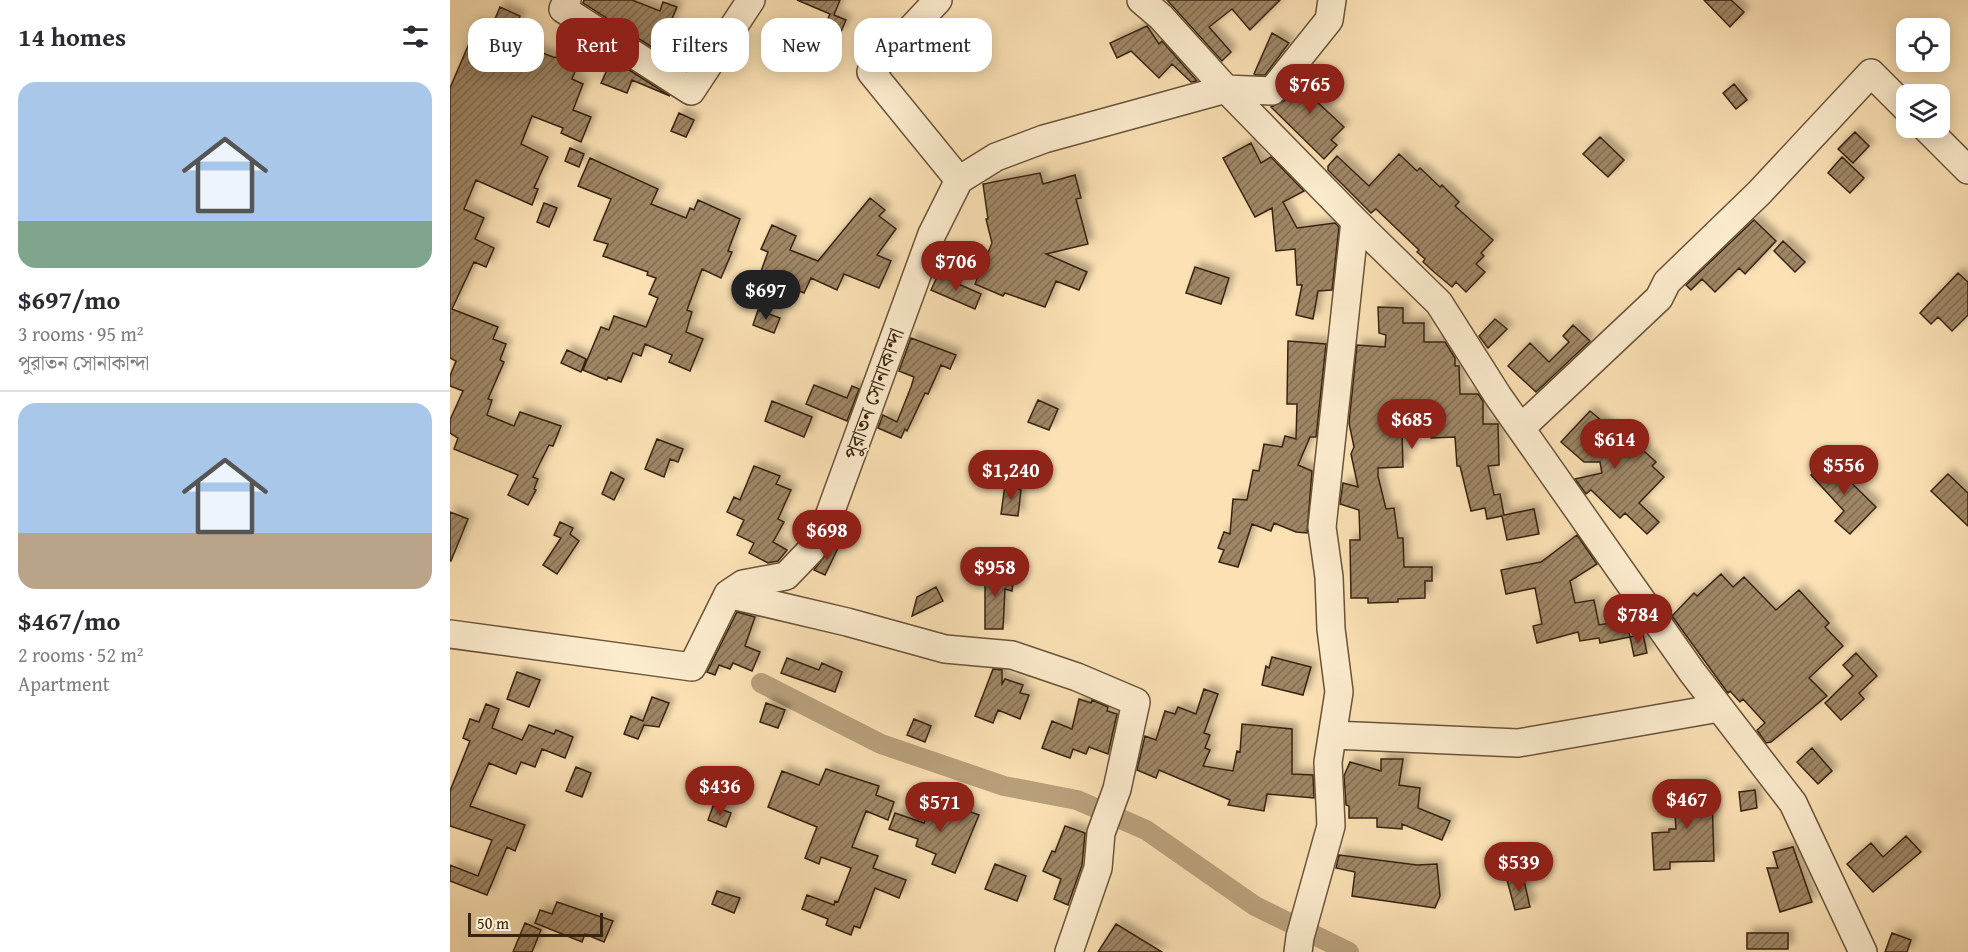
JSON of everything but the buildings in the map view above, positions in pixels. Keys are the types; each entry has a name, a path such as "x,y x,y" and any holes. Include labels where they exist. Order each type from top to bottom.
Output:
{"street":[{"path":"567,0 563,9 691,91 751,0"},
{"path":"938,0 871,72 959,180 996,157 1044,139 1226,89 1272,91 1329,20 1332,0"},
{"path":"1141,0 1161,17 1226,89 1355,221 1439,303 1521,428 1719,708 1793,803 1863,952"},
{"path":"1521,428 1659,298 1667,282 1759,192 1871,73 1896,98"},
{"path":"1936,138 1968,170"},
{"name":"পুরাতন সোনাকান্দা","path":"728,594 743,584 786,576 812,550 825,527 932,234 959,180"},
{"path":"1299,945 1331,826 1328,762 1339,692 1331,629 1329,577 1322,527 1355,221"},
{"path":"450,634 692,666 728,594 847,622 945,649 1012,655 1077,677 1136,702 1117,789 1101,833 1098,868 1069,952"},
{"path":"1333,735 1518,743 1719,708"}],"waterway":[{"path":"761,683 881,744 1004,786 1077,800 1146,830 1255,906 1349,952"}]}
